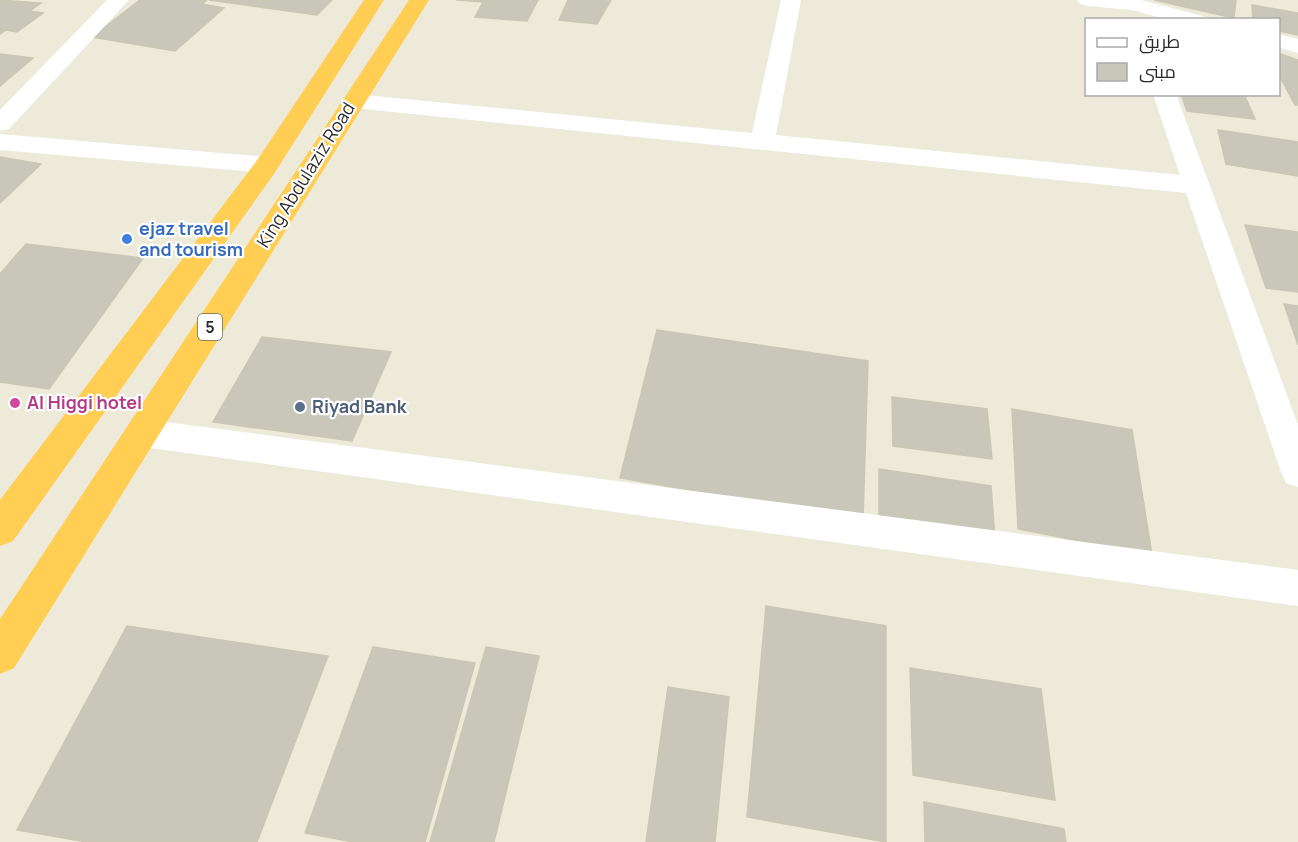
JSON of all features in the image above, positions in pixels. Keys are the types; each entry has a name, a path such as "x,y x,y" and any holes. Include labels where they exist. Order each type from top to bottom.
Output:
{"highway":[{"name":"King Abdulaziz Road","path":"0,529 267,165 374,0"},
{"name":"King Abdulaziz Road","path":"0,654 419,0"}],"street":[{"path":"0,123 119,0"},
{"path":"763,141 790,0"},
{"path":"1087,0 1186,18"},
{"path":"1280,41 1298,46"},
{"path":"1165,96 1298,472"},
{"path":"354,100 1196,185"},
{"path":"0,142 267,165"},
{"path":"143,433 1298,588"}],"building":[{"path":"0,0 41,3 30,11 43,13 17,32 6,30 0,34"},
{"path":"140,0 207,0 202,4 224,8 175,51 92,37"},
{"path":"209,0 332,0 317,15"},
{"path":"456,0 538,0 527,21 475,17 483,2"},
{"path":"568,0 611,0 597,24 559,20"},
{"path":"1154,0 1236,0 1234,18"},
{"path":"1252,5 1298,13 1298,35 1280,31 1280,18 1253,18"},
{"path":"0,54 33,58 0,86"},
{"path":"1280,54 1298,60 1298,105 1295,105 1280,77"},
{"path":"1182,96 1245,96 1255,119 1187,111"},
{"path":"1218,130 1298,142 1298,176 1226,164"},
{"path":"0,157 41,164 0,203"},
{"path":"1245,225 1298,232 1298,292 1266,288"},
{"path":"26,244 143,258 49,389 0,382 0,274"},
{"path":"1284,304 1298,306 1298,345"},
{"path":"657,330 868,361 863,520 620,478"},
{"path":"262,337 391,352 352,441 213,422"},
{"path":"892,397 987,409 992,459 893,446"},
{"path":"1012,409 1132,430 1152,555 1018,529"},
{"path":"879,469 991,486 995,538 879,518"},
{"path":"766,606 886,626 886,842 747,817"},
{"path":"127,626 328,656 257,842 87,842 17,830"},
{"path":"373,647 475,663 425,842 353,842 305,833"},
{"path":"486,647 539,656 494,842 430,842"},
{"path":"910,668 1041,689 1055,800 913,775"},
{"path":"668,687 729,697 715,842 646,842"},
{"path":"924,802 1064,829 1066,842 925,842"}],"place":[{"name":"ejaz travel and tourism","path":"127,239"},
{"name":"Al Higgi hotel","path":"15,403"},
{"name":"Riyad Bank","path":"300,407"}]}
